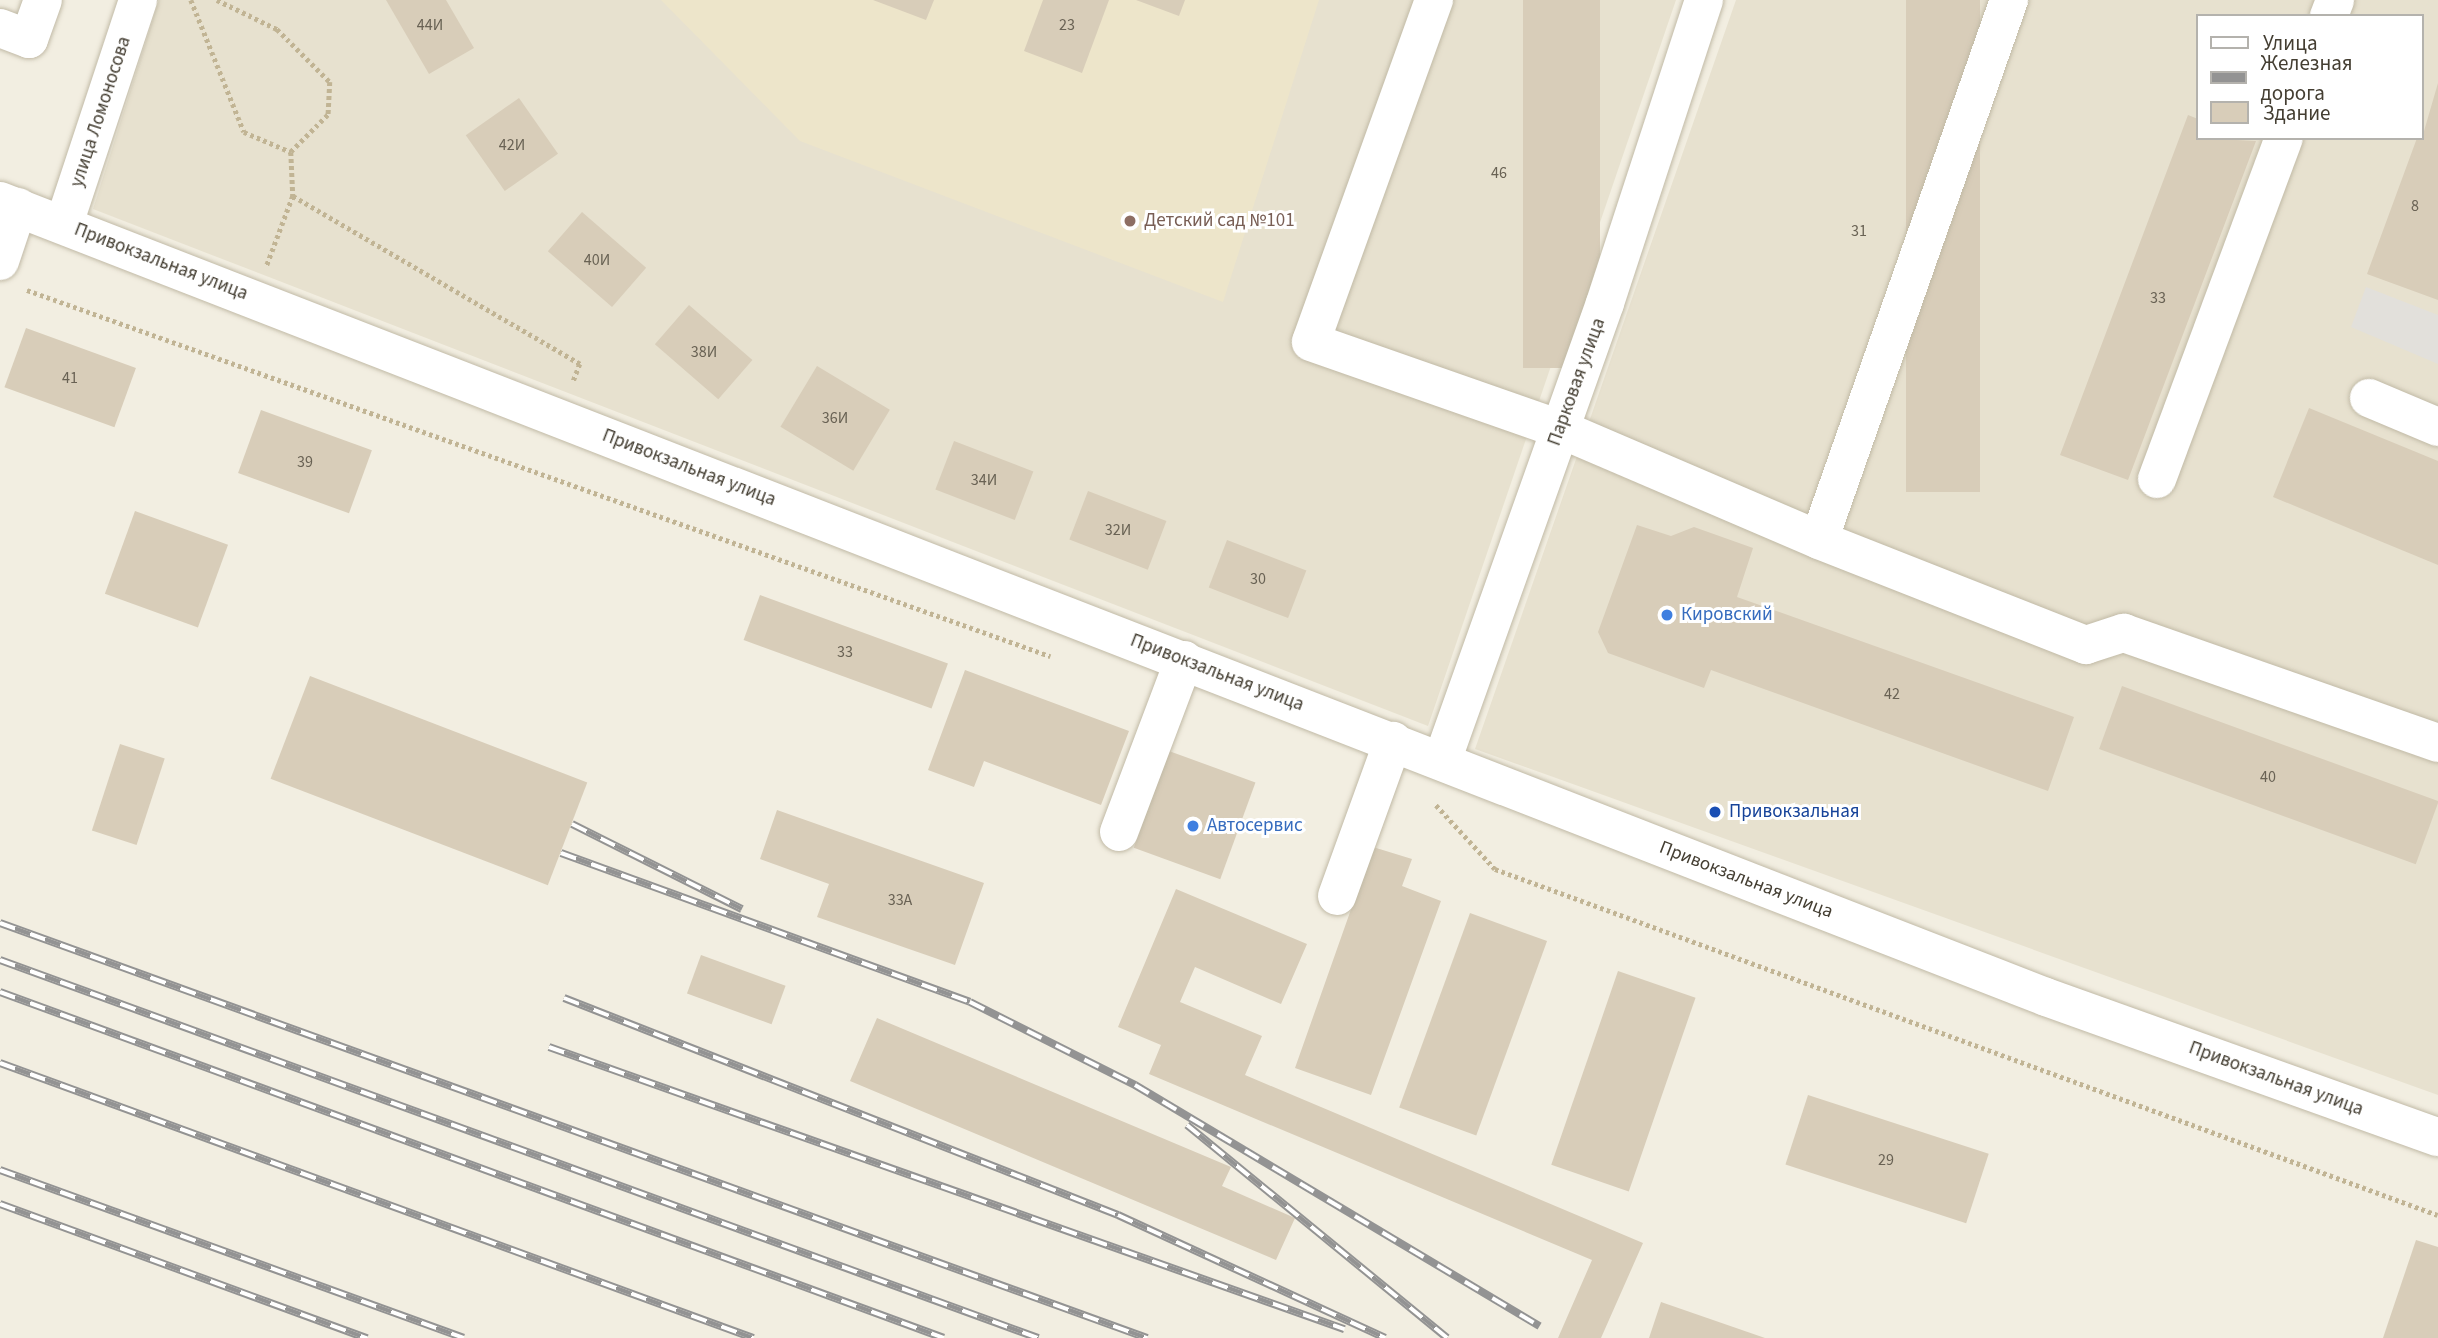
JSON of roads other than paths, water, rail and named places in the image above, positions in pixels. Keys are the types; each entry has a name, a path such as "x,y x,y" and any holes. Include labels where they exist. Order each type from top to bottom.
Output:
{"street":[{"path":"0,28 29,39 43,0"},
{"name":"улица Ломоносова","path":"64,224 138,0"},
{"path":"1434,0 1311,342 1560,429 1819,540 2086,645 2124,633 2438,743"},
{"name":"Парковая улица","path":"1443,761 1560,429 1704,0"},
{"path":"1819,540 2009,0"},
{"path":"2157,479 2283,140"},
{"path":"7,273 9,204"},
{"name":"Привокзальная улица","path":"9,204 2046,997 2438,1137"},
{"path":"2369,398 2438,427"},
{"path":"1119,832 1184,660"},
{"path":"1337,896 1393,741"}],"railway":[{"path":"572,824 742,909"},
{"path":"561,853 970,1002 1135,1085 1540,1326"},
{"path":"0,923 1147,1338"},
{"path":"0,960 1038,1338"},
{"path":"0,992 944,1338"},
{"path":"564,998 1118,1215 1385,1338"},
{"path":"549,1047 1344,1329"},
{"path":"0,1063 753,1338"},
{"path":"1187,1125 1447,1338"},
{"path":"0,1170 463,1338"},
{"path":"0,1204 367,1338"}],"place":[{"name":"Детский сад №101","path":"1130,221"},
{"name":"Кировский","path":"1667,615"},
{"name":"Привокзальная","path":"1715,812"},
{"name":"Автосервис","path":"1193,826"}]}
